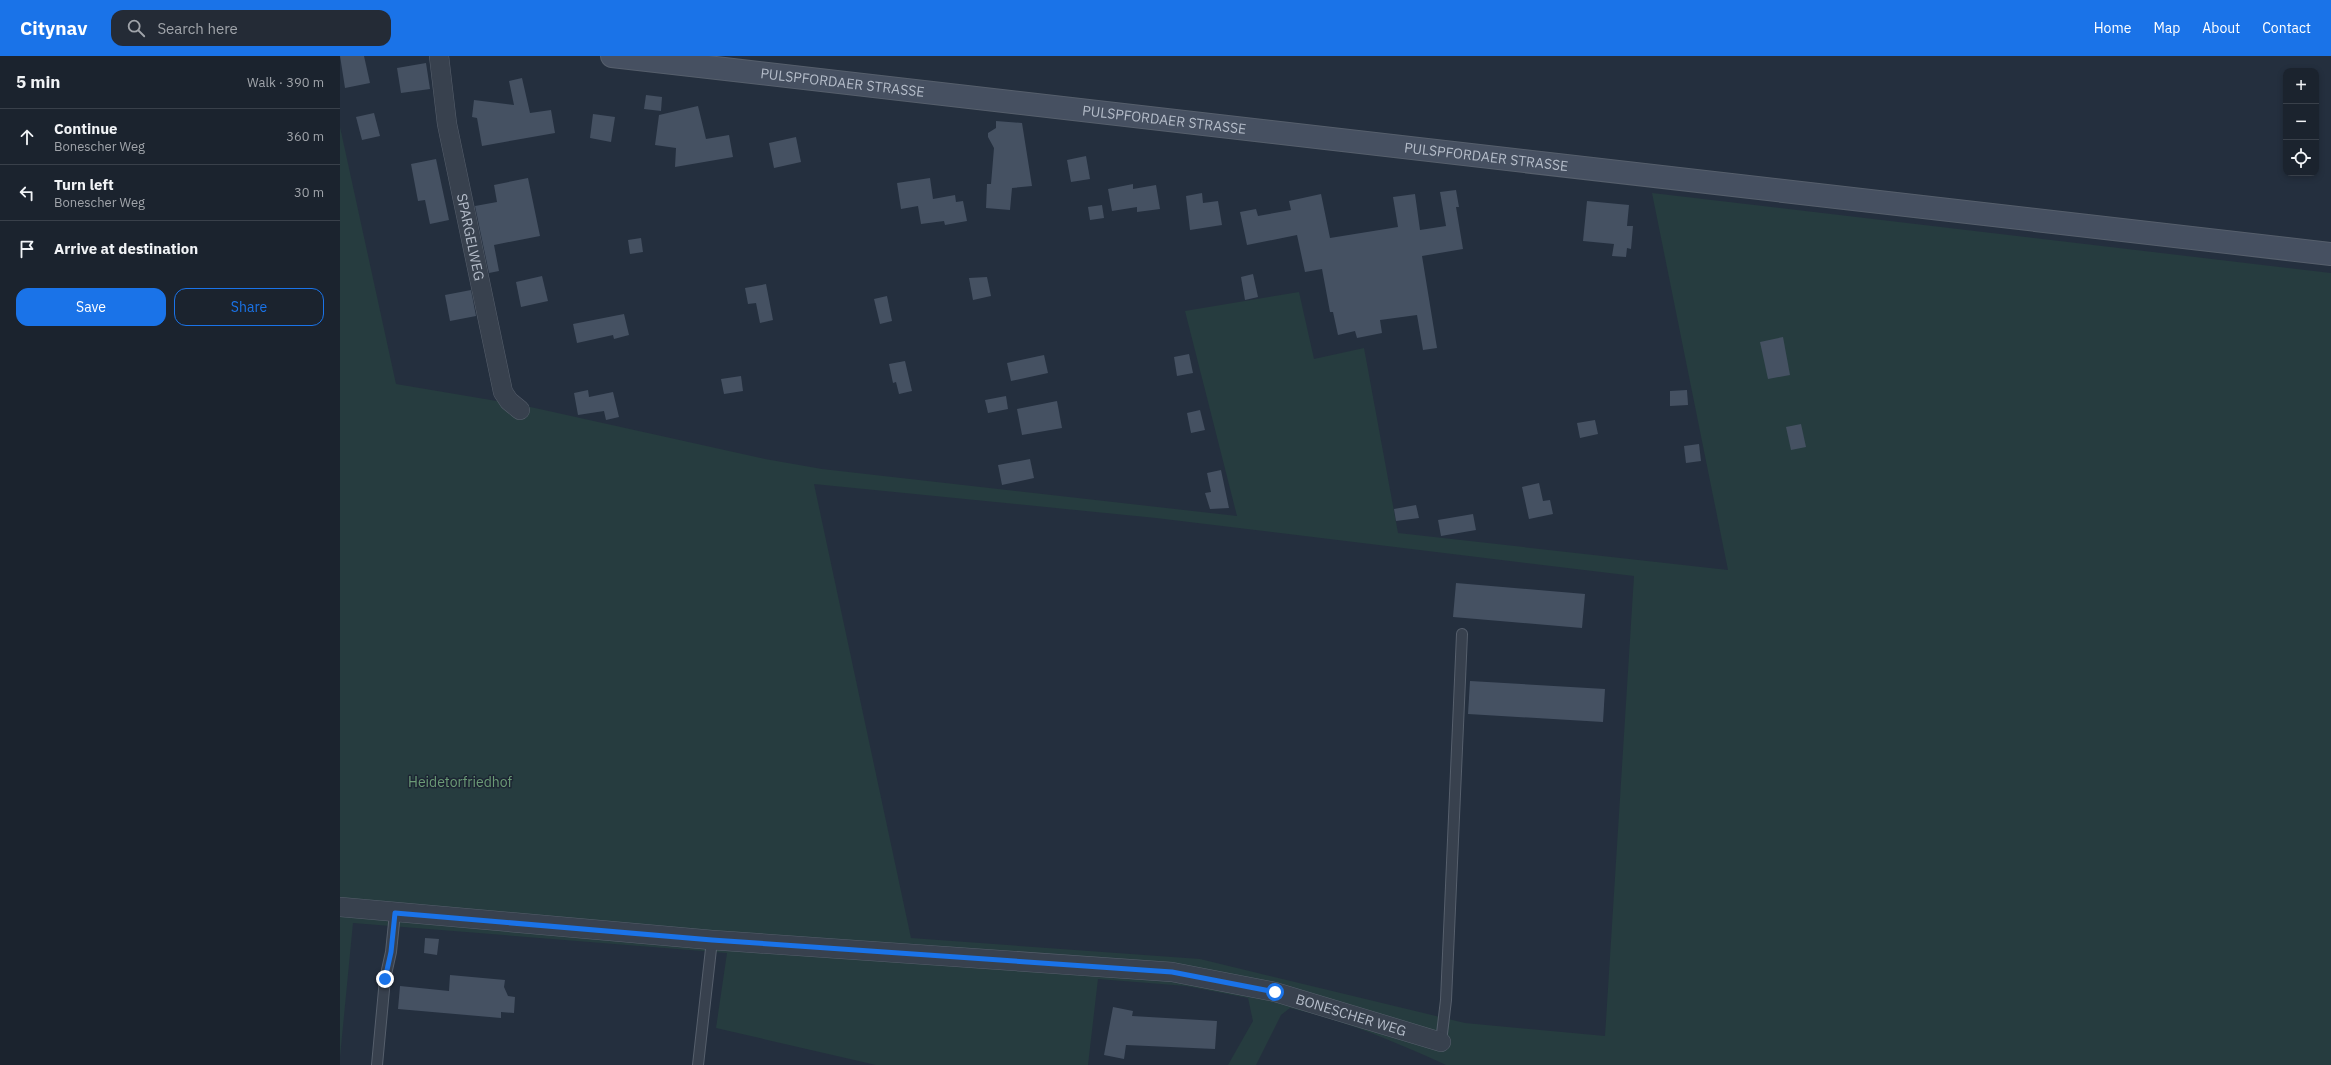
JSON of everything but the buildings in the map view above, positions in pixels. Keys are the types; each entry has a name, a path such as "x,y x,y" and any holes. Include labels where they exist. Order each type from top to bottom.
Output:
{"main road":[{"name":"PULSPFORDAER STRASSE","path":"612,56 2331,254"}],"street":[{"name":"SPARGELWEG","path":"439,56 447,124 503,392 509,401 520,410"},
{"name":"BONESCHER WEG","path":"340,907 712,940 877,950 1179,974 1275,992 1441,1042"}],"lane":[{"path":"1441,1042 1446,1000 1462,634"},
{"path":"377,1065 385,979 391,952 395,913"},
{"path":"698,1065 712,940"}],"green space":[{"name":"Heidetorfriedhof","path":"340,127 396,384 526,406 765,459 822,469 1237,516 1185,311 1299,292 1314,359 1364,348 1398,533 1728,570 1652,193 2331,273 2331,1065 1446,1065 1369,1032 1290,1008 1281,1015 1256,1065 1228,1065 1253,1021 1248,998 1186,986 1098,979 1088,1065 876,1065 716,1028 727,953 353,923 340,1057","holes":["814,484 1156,518 1634,576 1605,1036 1465,1023 1200,959 911,938"]}],"route":[{"path":"385,979 391,952 395,913 712,940 877,950 1172,972 1275,992"}]}
